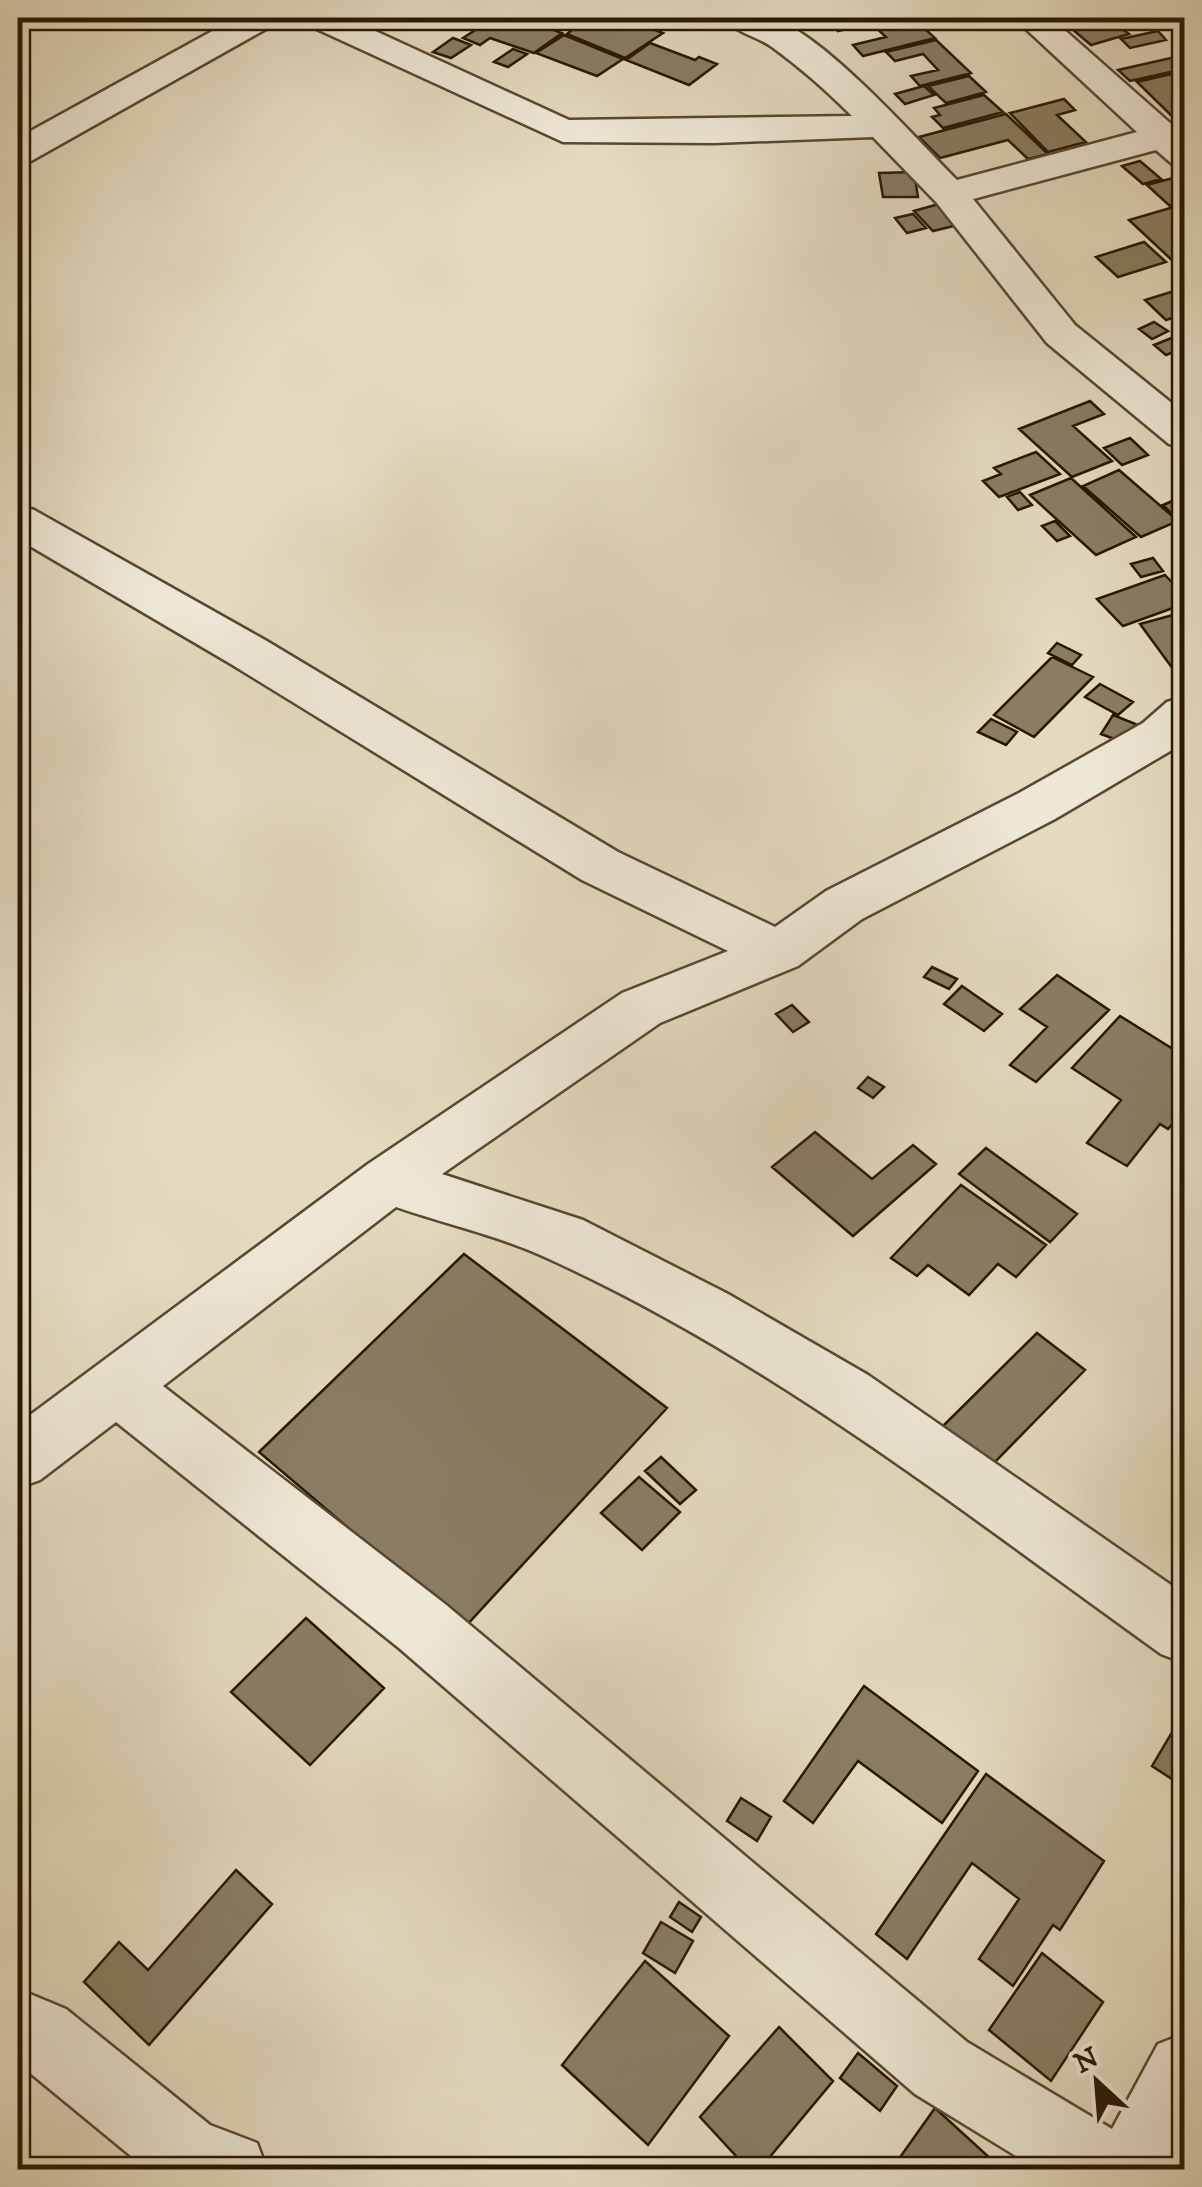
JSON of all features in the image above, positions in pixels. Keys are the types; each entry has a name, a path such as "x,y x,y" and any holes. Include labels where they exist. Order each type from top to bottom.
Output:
{"street":[{"path":"18,153 261,18"},
{"path":"320,18 563,131 714,132 882,126"},
{"path":"742,18 780,36 838,80 949,194 1061,334 1184,434"},
{"path":"1030,18 1178,141"},
{"path":"949,194 1178,141"},
{"path":"18,520 248,652 600,866 780,952"},
{"path":"18,1460 388,1181 642,1008 780,952 844,904 1037,806 1160,735 1184,716"},
{"path":"388,1181 563,1238 707,1312 847,1394 1184,1632"},
{"path":"116,1386 422,1626 941,2068 1110,2170"},
{"path":"18,2024 40,2035 185,2152 230,2170"},
{"path":"1132,2170 1184,2070"}],"building":[{"path":"494,18 521,18 562,33 534,53 490,38 480,45 463,38"},
{"path":"587,18 608,18 600,23 617,30 632,21 663,33 625,58 567,34"},
{"path":"913,18 935,38 863,56 853,45 886,37 871,23 838,31 829,21"},
{"path":"1096,18 1108,18 1129,34 1091,45 1071,28 1099,21"},
{"path":"1158,31 1166,40 1130,48 1121,39"},
{"path":"564,35 623,59 597,76 536,53"},
{"path":"453,38 471,45 451,58 433,52"},
{"path":"936,40 971,73 920,86 911,76 938,70 923,54 895,61 886,52"},
{"path":"650,43 717,64 689,85 626,60"},
{"path":"513,49 527,54 508,67 494,62"},
{"path":"1184,55 1184,69 1130,81 1118,70"},
{"path":"1184,71 1184,94 1176,96 1184,104 1184,120 1178,122 1137,82"},
{"path":"969,76 986,92 946,103 928,86"},
{"path":"924,86 934,95 905,104 895,94"},
{"path":"984,95 1003,112 943,128 932,117 940,115 934,108"},
{"path":"1064,99 1075,110 1057,115 1086,142 1048,152 1010,113"},
{"path":"1006,114 1048,154 1028,159 1008,140 940,158 919,137"},
{"path":"1140,161 1161,179 1143,184 1122,166"},
{"path":"914,172 918,197 883,197 879,173"},
{"path":"1184,175 1184,202 1170,206 1147,185"},
{"path":"946,202 966,223 933,231 914,211"},
{"path":"1184,204 1184,221 1180,223 1184,227 1184,259 1174,262 1129,220"},
{"path":"913,214 926,228 907,233 895,218"},
{"path":"1144,242 1166,262 1118,277 1096,257"},
{"path":"1184,288 1184,314 1166,320 1145,300"},
{"path":"1154,322 1168,331 1152,339 1139,329"},
{"path":"1174,337 1184,348 1166,355 1154,345"},
{"path":"1090,401 1104,414 1073,426 1112,461 1072,477 1019,429"},
{"path":"1130,438 1148,455 1122,465 1104,448"},
{"path":"1036,452 1060,474 999,497 983,481 1001,474 994,468"},
{"path":"1119,470 1178,521 1141,537 1083,486"},
{"path":"1071,478 1136,537 1096,555 1030,495"},
{"path":"1020,492 1032,505 1018,510 1007,497"},
{"path":"1184,496 1184,513 1175,517 1163,505"},
{"path":"1055,521 1070,536 1057,541 1042,526"},
{"path":"1153,558 1163,571 1141,577 1131,564"},
{"path":"1165,575 1184,595 1184,604 1123,626 1097,599"},
{"path":"1184,612 1184,684 1140,624"},
{"path":"1057,643 1081,655 1072,665 1048,653"},
{"path":"1052,657 1093,677 1034,737 994,715"},
{"path":"1100,684 1133,702 1118,715 1085,697"},
{"path":"1113,715 1148,729 1136,747 1101,734"},
{"path":"991,719 1017,732 1006,745 978,732"},
{"path":"932,967 957,979 949,989 924,977"},
{"path":"1057,975 1109,1010 1036,1082 1010,1065 1047,1027 1020,1009"},
{"path":"962,986 1002,1014 984,1031 944,1004"},
{"path":"792,1005 809,1022 793,1032 776,1014"},
{"path":"1120,1016 1184,1056 1184,1110 1168,1129 1160,1124 1127,1166 1087,1143 1121,1100 1072,1068"},
{"path":"868,1077 884,1087 873,1098 858,1088"},
{"path":"815,1132 872,1179 913,1145 936,1164 853,1236 772,1167"},
{"path":"986,1148 1077,1214 1050,1242 959,1174"},
{"path":"961,1185 1046,1245 1016,1277 998,1264 969,1295 928,1265 917,1276 891,1258"},
{"path":"464,1254 667,1408 465,1627 259,1452"},
{"path":"1037,1333 1085,1370 990,1467 942,1427"},
{"path":"661,1457 696,1490 680,1504 645,1471"},
{"path":"639,1477 680,1512 642,1550 601,1513"},
{"path":"306,1618 384,1688 310,1765 231,1692"},
{"path":"864,1686 978,1771 942,1823 858,1761 813,1823 784,1801"},
{"path":"1184,1712 1184,1787 1152,1766"},
{"path":"986,1774 1104,1861 1060,1930 1053,1925 1013,1986 979,1959 1019,1899 972,1863 907,1959 876,1934"},
{"path":"741,1798 771,1817 757,1841 727,1821"},
{"path":"236,1870 272,1904 149,2045 84,1982 119,1942 148,1970"},
{"path":"679,1902 701,1917 692,1932 670,1917"},
{"path":"661,1922 693,1941 675,1973 643,1953"},
{"path":"1042,1953 1103,2002 1051,2081 989,2030"},
{"path":"645,1961 729,2036 648,2145 562,2065"},
{"path":"779,2027 833,2081 759,2170 749,2170 700,2117"},
{"path":"858,2053 897,2086 880,2111 840,2078"},
{"path":"935,2108 1003,2170 891,2170"}]}
